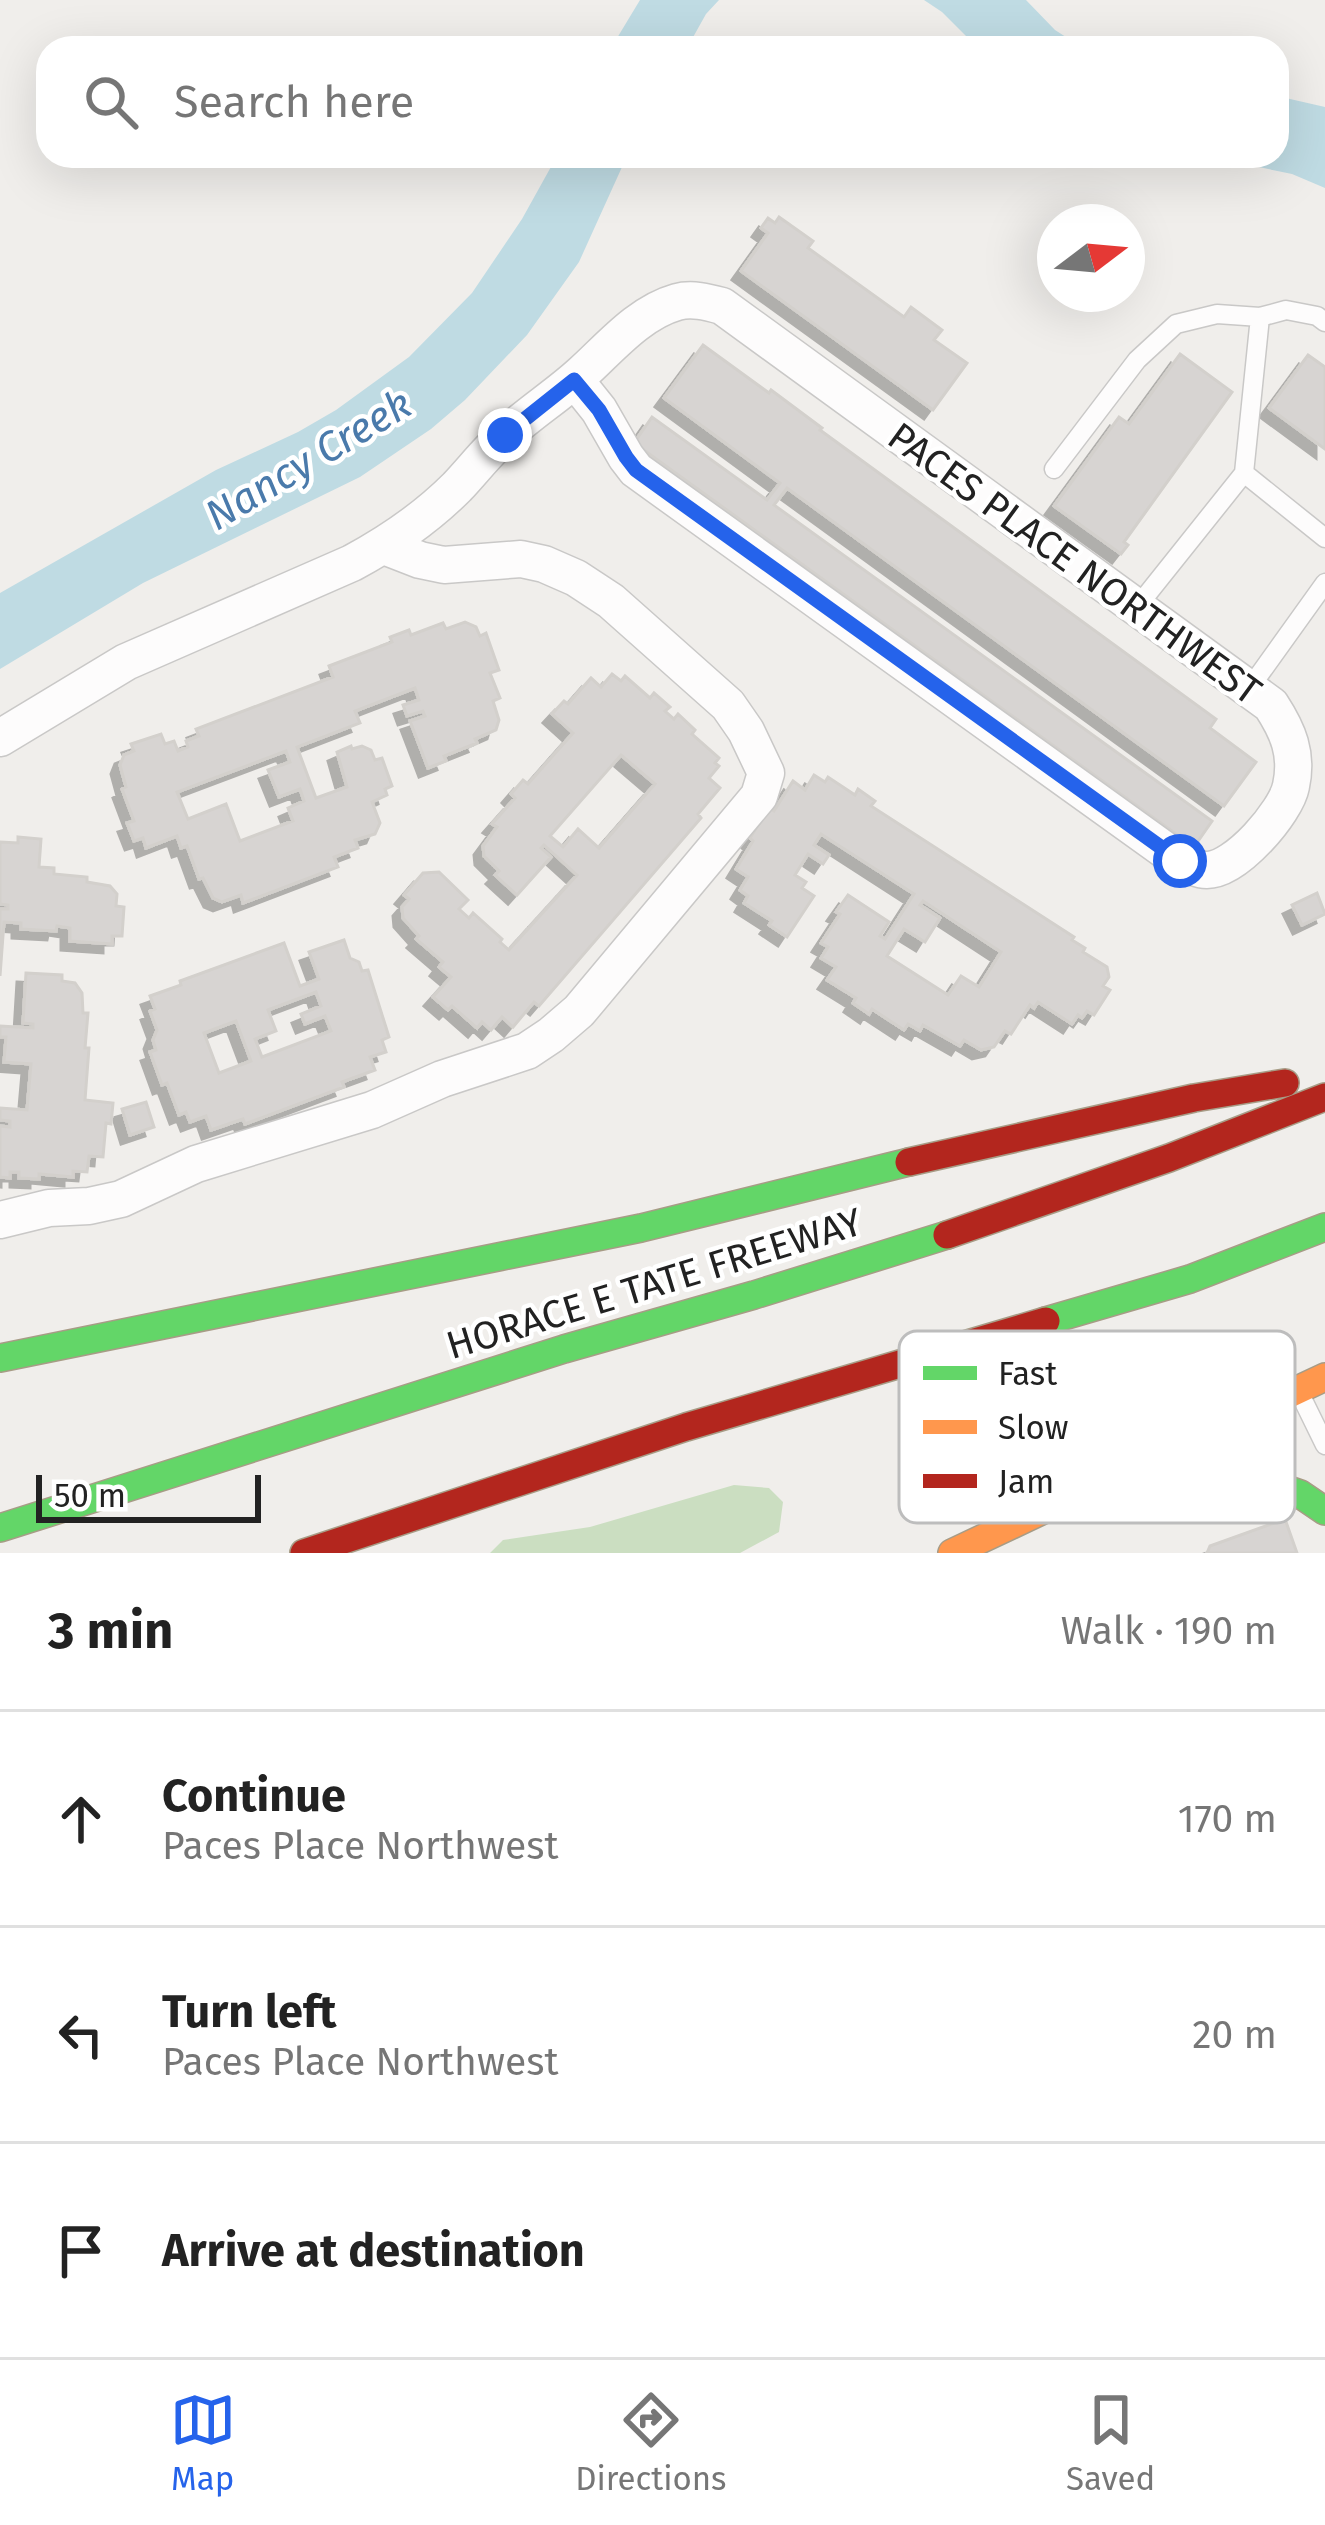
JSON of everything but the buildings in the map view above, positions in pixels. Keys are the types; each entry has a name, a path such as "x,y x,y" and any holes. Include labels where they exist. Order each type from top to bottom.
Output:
{"main road":[{"path":"0,1358 641,1228 1195,1098 1325,1081"},
{"name":"HORACE E TATE FREEWAY","path":"7,1525 564,1349 964,1230 1325,1097"},
{"path":"1013,1331 1190,1279 1325,1227"},
{"path":"304,1553 686,1427 899,1364"},
{"path":"1295,1391 1325,1377"},
{"path":"1295,1491 1325,1511"},
{"path":"952,1553 1016,1523"}],"street":[{"name":"PACES PLACE NORTHWEST","path":"0,738 126,662 384,546 412,528 505,435 631,328 656,311 699,300 722,306 1271,705 1288,731 1291,790 1238,859 1209,870 1180,861 636,470 574,380"},
{"path":"0,1220 121,1199 196,1163 373,1110 442,1079 527,1051 579,1012 759,796 776,783 728,705 611,602 576,578 520,560 444,565 384,546"}],"lane":[{"path":"1054,469 1137,360 1177,324 1217,314 1260,317 1286,310 1325,322"},
{"path":"1137,607 1244,472 1260,317"},
{"path":"1244,472 1325,538"},
{"path":"1249,689 1325,583"},
{"path":"1298,1390 1325,1445"}],"green space":[{"path":"734,1485 769,1488 783,1502 779,1532 740,1553 490,1553 503,1540 590,1527"}],"water":[{"path":"640,0 719,0 694,36 618,36"},
{"path":"924,0 1026,0 1064,36 966,36"},
{"path":"1289,99 1325,107 1325,188 1263,168 1289,168"},
{"name":"Nancy Creek","path":"550,168 622,168 579,262 527,335 431,429 360,477 143,583 0,669 0,593 216,470 336,410 409,357 472,293"}],"traffic: fast":[{"path":"0,1358 641,1228 909,1162"},
{"path":"1046,1321 1190,1279 1325,1227"},
{"path":"0,1528 564,1349 947,1235"},
{"path":"1295,1492 1325,1511"}],"traffic: slow":[{"path":"1295,1391 1325,1377"},
{"path":"952,1553 1016,1523"}],"traffic: jam":[{"path":"909,1162 1194,1098 1285,1083"},
{"path":"947,1235 1169,1158 1325,1097"},
{"path":"1012,1331 1046,1321"},
{"path":"304,1553 686,1427 899,1364"}],"route":[{"path":"505,435 574,380 636,470 1180,861"}]}
